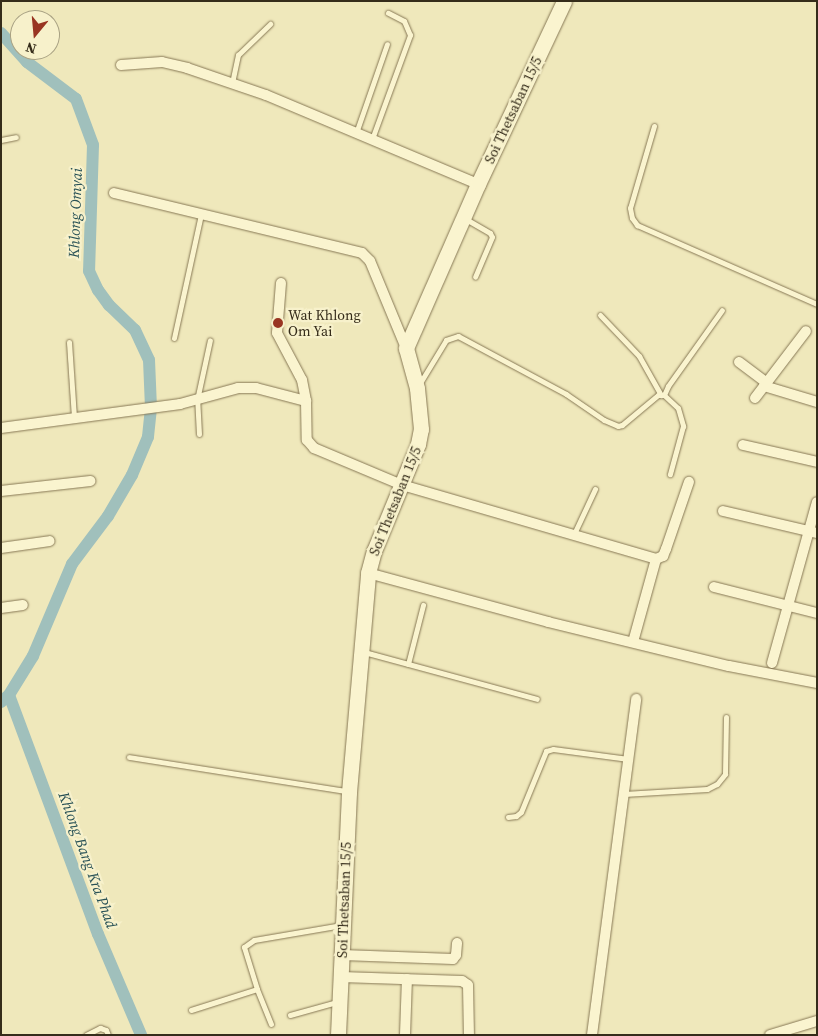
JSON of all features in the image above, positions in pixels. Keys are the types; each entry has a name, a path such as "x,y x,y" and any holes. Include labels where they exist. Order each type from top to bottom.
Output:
{"street":[{"name":"Soi Thetsaban 15/5","path":"338,1035 349,792 368,573 374,551 420,437 417,388 406,348 478,184 564,1"},
{"path":"121,65 162,62 232,83 478,184"},
{"path":"114,193 362,253 370,261 406,348"},
{"path":"280,283 277,333 302,380 306,401 307,440 314,448 402,485 656,559 663,556 689,482"},
{"path":"755,398 806,331"},
{"path":"739,362 766,385 817,402"},
{"path":"1,428 166,406 197,400 238,388 256,388 306,401"},
{"path":"744,445 817,462"},
{"path":"1,491 90,480"},
{"path":"772,663 813,532 817,502"},
{"path":"723,511 813,532"},
{"path":"1,548 50,541"},
{"path":"633,642 656,559"},
{"path":"368,573 729,666 817,683"},
{"path":"714,586 817,614"},
{"path":"1,608 23,605"},
{"path":"592,1035 636,698"},
{"path":"342,955 453,959 456,955 457,943"},
{"path":"341,977 457,980 468,985 469,1035"},
{"path":"405,1035 407,979"},
{"path":"770,1035 817,1021"}],"lane":[{"path":"372,140 410,35 404,20 388,13"},
{"path":"232,83 238,55 270,24"},
{"path":"356,133 386,44"},
{"path":"654,126 630,208 632,218 637,225 817,304"},
{"path":"1,140 16,137"},
{"path":"174,338 201,214"},
{"path":"464,218 490,233 492,237 475,277"},
{"path":"417,388 446,340 458,336 566,394 604,420 618,426 622,425 662,395 722,310"},
{"path":"600,315 639,356 662,395 678,408 683,426 670,474"},
{"path":"200,434 197,400 210,340"},
{"path":"68,342 74,419"},
{"path":"573,536 595,489"},
{"path":"408,664 423,606"},
{"path":"362,651 537,699"},
{"path":"624,794 707,789 717,784 725,774 726,717"},
{"path":"508,817 521,812 546,751 553,749 628,759"},
{"path":"128,758 349,792"},
{"path":"271,1024 257,989 244,947 246,944 254,940 342,924"},
{"path":"191,1010 257,989"},
{"path":"290,1015 339,1001"},
{"path":"86,1035 100,1028 106,1030 108,1035"}],"waterway":[{"name":"Khlong Omyai","path":"1,33 27,62 76,99 93,145 89,271 98,290 109,305 135,330 149,360 151,408 148,437 132,475 108,516 72,564 33,656 9,695 1,702"},
{"name":"Khlong Bang Kra Phad","path":"9,695 98,934 141,1035"}],"place":[{"name":"Wat Khlong Om Yai","path":"278,323"}]}
